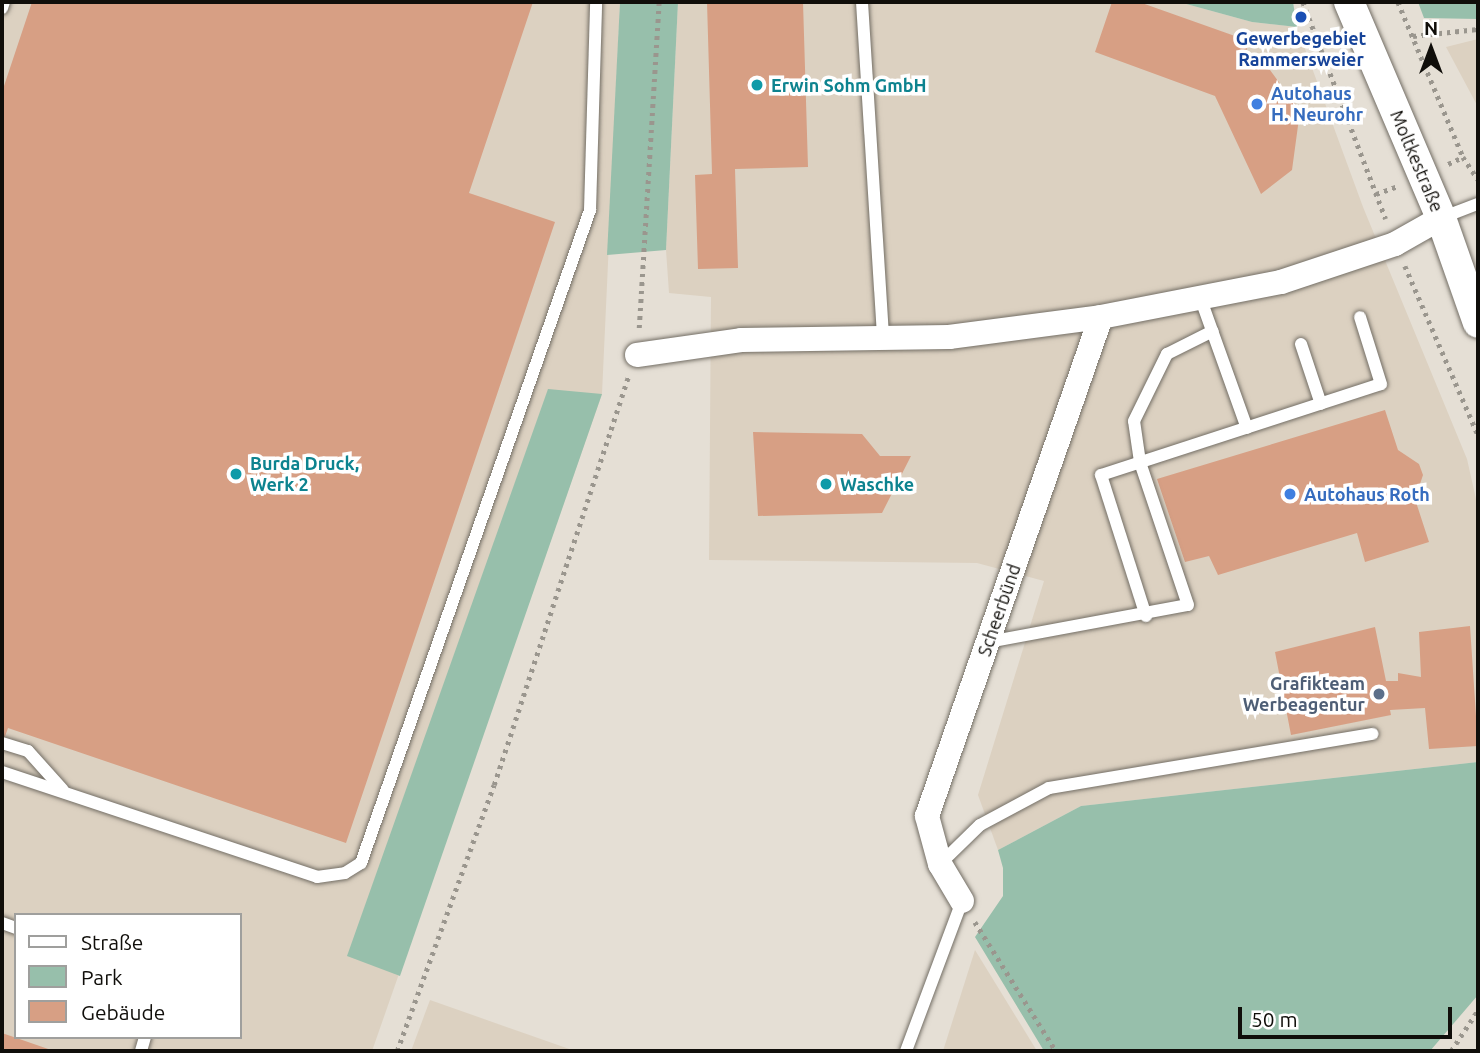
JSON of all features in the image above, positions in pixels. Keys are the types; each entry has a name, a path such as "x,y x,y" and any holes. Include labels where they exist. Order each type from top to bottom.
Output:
{"street":[{"name":"Moltkestraße","path":"1349,2 1441,218 1478,323"},
{"path":"637,355 741,340 949,337 1101,317 1281,282 1395,244 1441,218"},
{"name":"Scheerbünd","path":"962,901 940,864 927,816 1101,317"}],"lane":[{"path":"2,8 4,2"},
{"path":"2,772 317,877 345,873 361,863 590,210 596,2"},
{"path":"862,2 883,338"},
{"path":"1441,218 1478,204"},
{"path":"1200,297 1247,428"},
{"path":"1146,616 1101,475 1381,384 1360,317"},
{"path":"988,642 1146,616 1188,605 1140,462 1134,421 1167,354 1213,331"},
{"path":"1301,344 1321,404"},
{"path":"940,864 980,825 1049,788 1373,734"},
{"path":"2,743 28,751 66,793"},
{"path":"906,1051 962,901"}],"path":[{"path":"397,1051 494,785 637,355 659,2"},
{"path":"1303,2 1395,244 1478,435"},
{"path":"1398,2 1463,158 1478,179"},
{"path":"1413,36 1478,29"},
{"path":"962,901 1056,1051"},
{"path":"1451,1051 1478,1010"}],"shaded area":[{"name":"Burda Druck, Werk 2","path":"2,2 620,2 602,394 372,1051 2,1051"},
{"path":"678,2 1179,2 1252,22 1297,27 1363,207 1467,459 1478,508 1478,762 1081,806 998,850 978,795 1044,581 977,563 709,560 711,297 669,293 666,250"},
{"path":"1478,39 1478,107 1446,47"},
{"path":"975,950 1037,1051 943,1051"},
{"path":"430,1000 575,1051 411,1051"}],"green space":[{"path":"620,2 678,2 666,250 607,255"},
{"path":"1179,2 1293,2 1297,27 1252,22"},
{"path":"1418,2 1478,2 1478,19 1424,18"},
{"path":"548,389 602,394 400,976 347,956"},
{"path":"1478,762 1478,995 1430,1051 1044,1051 975,937 1003,896 1003,868 998,850 1081,806"}],"building":[{"name":"Burda Druck, Werk 2","path":"32,2 533,2 469,193 555,222 346,843 8,728 2,745 2,92"},
{"name":"Erwin Sohm GmbH","path":"707,2 803,2 808,167 735,169 738,268 698,269 695,175 712,174"},
{"name":"Autohaus H. Neurohr","path":"1112,2 1139,2 1249,41 1243,64 1270,70 1300,111 1292,170 1261,194 1215,96 1095,52"},
{"name":"Autohaus Roth","path":"1385,410 1398,450 1419,464 1423,475 1415,499 1429,542 1365,562 1357,533 1218,575 1209,556 1185,562 1157,479"},
{"name":"Waschke","path":"753,432 862,434 880,456 911,456 882,513 758,516"},
{"name":"Grafikteam Werbeagentur","path":"1470,626 1478,746 1429,749 1425,708 1390,710 1391,715 1291,735 1275,652 1375,627 1386,681 1398,681 1398,673 1421,677 1419,632"},
{"path":"2,1033 54,1051 2,1051"}],"place":[{"name":"Gewerbegebiet Rammersweier","path":"1301,17"},
{"name":"Erwin Sohm GmbH","path":"757,85"},
{"name":"Autohaus H. Neurohr","path":"1257,104"},
{"name":"Burda Druck, Werk 2","path":"236,474"},
{"name":"Waschke","path":"826,484"},
{"name":"Autohaus Roth","path":"1290,494"},
{"name":"Grafikteam Werbeagentur","path":"1379,694"}]}
